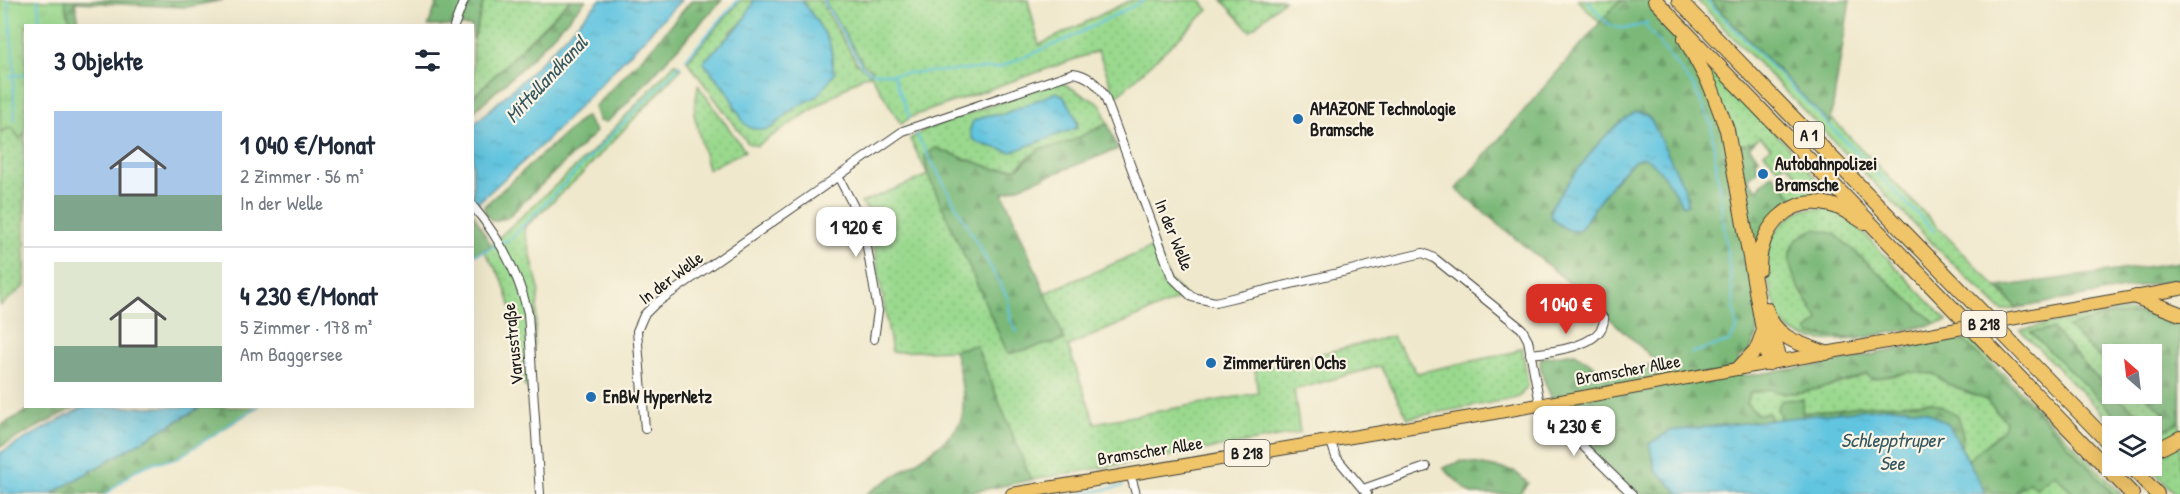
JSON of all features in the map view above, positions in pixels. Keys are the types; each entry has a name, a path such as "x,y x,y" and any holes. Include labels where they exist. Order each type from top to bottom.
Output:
{"highway":[{"name":"A 1","path":"1654,0 2132,494"},
{"name":"A 1","path":"1679,0 2102,436"},
{"path":"1677,23 1723,114 1774,361"},
{"path":"1739,368 1757,349 1766,326 1760,280 1760,255 1768,229 1779,217 1805,204 1826,204 1878,230"},
{"path":"2136,297 2180,314"},
{"path":"1766,326 1786,338 1826,353"},
{"path":"2093,427 2102,430"},
{"path":"2162,447 2180,438"},
{"path":"2140,476 2157,494"}],"main road":[{"name":"Bramscher Allee","path":"1012,494 1925,336 2180,289"}],"street":[{"path":"455,24 464,0"},
{"name":"In der Welle","path":"645,429 638,331 644,315 655,304 839,178 903,131 1073,73 1081,74 1099,86 1105,97 1172,277 1192,297 1215,302 1423,253 1434,258 1522,329 1528,340 1543,403 1550,414 1632,494"},
{"path":"839,178 863,224 878,311 874,339"},
{"name":"Varusstraße","path":"474,207 504,248 523,293 528,313 540,494"},
{"path":"1530,354 1571,348 1598,333 1603,327 1604,319 1593,306"},
{"path":"1330,439 1335,457 1365,492 1426,466"},
{"path":"1130,472 1136,494"}],"green space":[{"path":"0,0 64,0 71,24 24,24 24,133 20,139 12,127 0,132"},
{"path":"64,0 223,0 187,7 75,2 79,22 70,24"},
{"path":"438,0 484,0 474,38 474,24 429,24"},
{"path":"484,0 570,0 474,96 474,38"},
{"path":"570,0 586,0 527,63 474,111 474,96"},
{"path":"692,0 722,0 618,113 606,122 599,121 594,107 654,45"},
{"path":"741,0 754,0 742,23 731,31 719,81 732,99 735,110 773,127 821,88 835,73 830,44 802,0 820,0 857,63 871,74 872,70 863,64 824,0 1028,0 1039,45 1131,0 1201,0 1208,10 1116,97 1098,51 913,116 901,124 871,75 863,76 757,146 748,143 687,61"},
{"path":"1222,0 1284,0 1250,31"},
{"path":"1578,0 1624,0 1616,4 1600,23"},
{"path":"1624,0 1655,0 1677,23 1731,147 1754,142 1749,147 1759,158 1755,162 1760,168 1748,179 1757,189 1773,174 1796,201 1760,236 1757,336 1749,352 1738,358 1744,376 1821,365 1944,340 1964,341 2042,417 2113,494 2073,494 2055,474 2036,488 2029,482 2014,494 1986,494 1968,460 2004,429 2006,421 1986,400 1948,384 1934,374 1910,372 1871,379 1867,374 1803,392 1778,392 1770,389 1750,393 1746,403 1757,414 1769,413 1771,421 1670,431 1649,444 1680,494 1634,494 1570,429 1546,384 1540,365 1541,358 1575,353 1606,374 1658,363 1591,301 1456,189 1616,4","holes":["1618,125 1689,198 1682,204 1660,171 1646,158 1639,159 1620,175 1582,227 1549,210"]},
{"path":"1697,0 1710,0 1830,124 1832,119 2017,308 2002,311 1938,249"},
{"path":"1710,0 1850,0 1830,124"},
{"path":"1677,23 1837,202 1796,201 1784,186 1796,173 1786,163 1779,169 1764,153 1771,147 1760,137 1754,142 1731,148"},
{"path":"675,63 681,69 580,176 524,228 539,289 533,350 527,353 530,391 523,384 512,311 502,279 484,251 593,151"},
{"path":"1059,81 1101,105 1108,124 1074,142 1038,152 1025,160 1018,168 995,169 935,148 1064,340 1045,293 1155,246 1170,281 1186,296 1068,346 1095,423 1258,393 1255,370 1392,336 1417,373 1514,352 1522,347 1528,386 1519,397 1512,399 1408,418 1380,366 1294,390 1300,433 1031,480 976,345 954,350 892,352 868,210 861,203 928,175 910,139 926,129","holes":["1062,95 1078,122 1077,128 988,115 1001,115"]},
{"path":"698,85 745,151 708,169 694,114"},
{"path":"585,116 596,132 507,218 493,221 486,215 484,206"},
{"path":"13,123 24,128 24,287 0,306 0,128"},
{"path":"1108,124 1118,149 1003,193 1065,340 1008,354 928,175 924,155 935,148 995,169 1018,168 1041,148 1067,143"},
{"path":"1804,209 1833,209 1857,226 1947,321 1936,324 1835,234 1800,290 1820,320 1811,335 1857,339 1813,339 1793,332 1785,326 1777,317 1779,315 1769,284 1767,254 1777,229 1788,218"},
{"path":"474,215 491,246 474,255"},
{"path":"1815,229 1835,234 1936,324 1857,339 1811,335 1807,331 1819,320 1797,283 1790,258 1792,247 1800,237"},
{"path":"2180,262 2180,279 2017,308 1998,287"},
{"path":"2118,311 2160,312 2180,323 2180,432 2169,439 2162,440 2162,416 2105,416 2020,330"},
{"path":"2139,314 2165,319 2180,329 2180,421 2162,432 2162,416 2149,416 2165,413 2154,404 2162,404 2162,344 2102,344 2102,360 2068,327 2109,315"},
{"path":"2053,329 2102,383 2102,402 2030,332"},
{"path":"1968,338 2121,494 2113,494 2042,417 1964,341"},
{"path":"976,345 1031,480 962,494 866,494 933,450 955,429 963,413 963,395 954,350"},
{"path":"1910,372 1934,374 1948,384 1970,391 1986,400 2006,421 2005,429 1968,460 1961,447 1963,436 1932,402 1801,413 1777,408 1781,420 1771,421 1769,413 1757,414 1745,403 1750,393 1770,389 1790,393 1803,392 1866,374 1886,377"},
{"path":"1803,399 1802,413 1863,406 1932,402 1958,415 1963,436 1961,447 1949,425 1891,407 1781,420 1777,408 1782,400"},
{"path":"2104,404 2126,404 2149,416 2117,416"},
{"path":"32,408 73,408 0,447 0,426"},
{"path":"199,408 256,408 176,459 156,462 136,470 106,494 51,494"},
{"path":"2180,443 2180,494 2176,494 2159,476 2162,476 2162,449"},
{"path":"1462,461 1514,471 1528,483 1519,494 1471,494 1443,468"},
{"path":"2055,474 2073,494 2014,494 2029,481"}],"water":[{"name":"Mittellandkanal","path":"600,0 681,0 544,143 474,206 474,124 530,73"},
{"path":"754,0 802,0 830,44 835,73 818,96 794,108 773,127 764,130 750,128 744,123 726,90 703,62 742,23"},
{"path":"1057,92 1071,108 1076,118 1077,128 1011,152 978,143 972,138 970,130 973,121 988,115 1001,115"},
{"path":"1636,112 1646,115 1651,120 1684,187 1688,204 1684,206 1682,204 1650,160 1637,159 1619,176 1579,231 1562,227 1550,215 1552,205 1600,142 1623,120"},
{"name":"Schlepptruper See","path":"1891,407 1924,410 1949,425 1986,494 1680,494 1655,469 1649,444 1670,431"},
{"path":"81,408 199,408 51,494 0,494 0,453"}],"waterway":[{"path":"8,0 15,75"},
{"path":"38,0 40,24"},
{"path":"686,59 738,0"},
{"path":"823,0 862,66 871,72 891,74 998,68 1067,39 1145,0"},
{"path":"1588,0 1612,26 1627,28 1648,22"},
{"path":"1706,0 1934,231"},
{"path":"1644,24 1694,87 1711,124 1737,330 1728,342 1691,353"},
{"path":"502,242 509,240 680,65"},
{"path":"893,74 910,118"},
{"path":"13,75 15,121"},
{"path":"9,76 24,75"},
{"path":"916,134 1008,298 1011,321 1017,332"},
{"path":"474,255 497,245"},
{"path":"106,494 136,470 156,462 176,459 255,408"},
{"path":"1081,494 1123,486"}],"place":[{"name":"AMAZONE Technologie Bramsche","path":"1298,119"},
{"name":"Autobahnpolizei Bramsche","path":"1763,174"},
{"name":"Zimmertüren Ochs","path":"1211,363"},
{"name":"EnBW HyperNetz","path":"591,397"}]}
